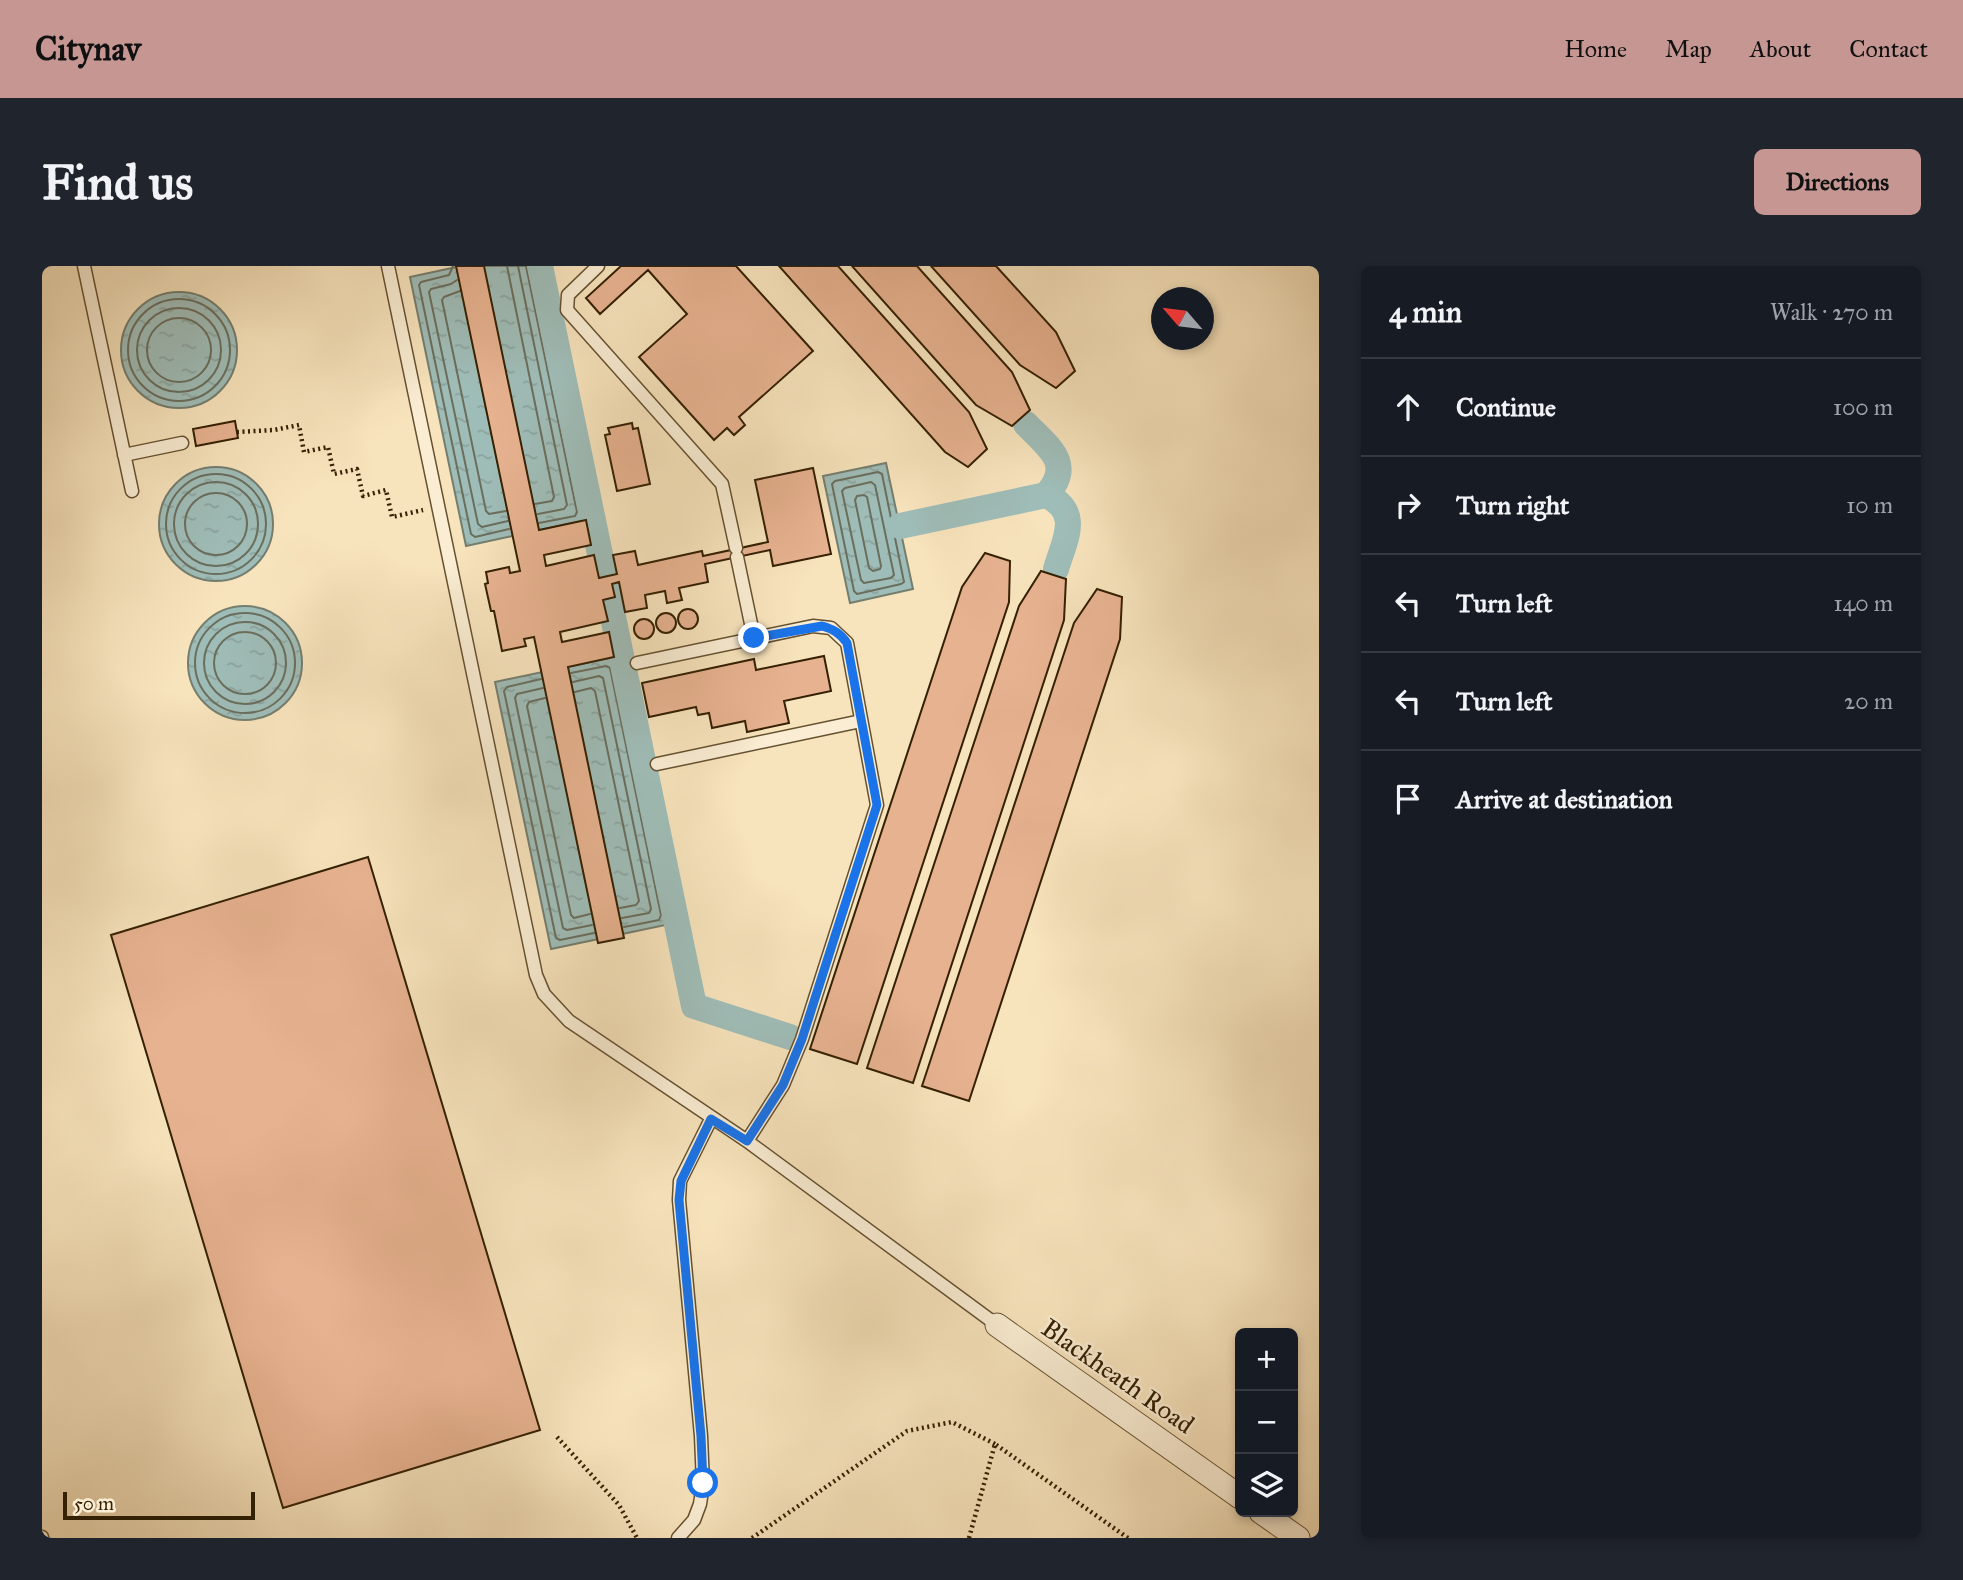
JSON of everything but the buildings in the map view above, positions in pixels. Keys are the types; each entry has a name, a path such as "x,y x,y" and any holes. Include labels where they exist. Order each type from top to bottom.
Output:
{"street":[{"name":"Blackheath Road","path":"997,1325 1235,1493"},
{"path":"1268,1517 1298,1538"}],"lane":[{"path":"84,266 132,491"},
{"path":"388,266 536,975 544,994 569,1021 747,1141 997,1325"},
{"path":"598,266 568,295 567,310 722,484 754,638"},
{"path":"124,455 182,443"},
{"path":"637,663 813,626 822,626 837,632 847,643 877,805 802,1039 783,1085 747,1141"},
{"path":"657,764 861,721"},
{"path":"678,1538 694,1520 703,1483 679,1200 681,1181 711,1119"}],"path":[{"path":"237,432 274,430 299,425 304,452 328,447 334,474 357,469 363,496 386,490 392,517 416,512"},
{"path":"752,1538 907,1430 953,1422 995,1444 1128,1538"},
{"path":"557,1437 619,1506 637,1538"},
{"path":"969,1538 995,1444"}],"water":[{"path":"461,266 533,266 586,520 466,546 410,277"},
{"path":"179,292 201,296 220,309 233,328 237,350 233,372 220,391 201,404 179,408 157,404 138,391 125,372 121,350 125,328 138,309 157,296"},
{"path":"886,463 913,589 850,603 823,476"},
{"path":"216,467 238,471 257,483 269,502 273,524 269,546 257,565 238,577 216,581 194,577 175,565 163,546 159,524 163,502 175,483 194,471"},
{"path":"245,606 267,610 285,623 298,641 302,663 298,685 285,703 267,716 245,720 223,716 205,703 192,685 188,663 192,641 205,623 223,610"},
{"path":"614,657 670,924 551,949 495,682"}],"waterway":[{"path":"540,266 694,1006 790,1037"},
{"path":"1026,424 1050,448 1058,465 1058,474 1046,495"},
{"path":"900,526 1046,495 1057,502 1067,518 1066,537 1056,569"}],"route":[{"path":"703,1483 679,1200 681,1181 711,1119 747,1141 783,1085 802,1039 877,805 847,643 837,632 822,626 754,638"}]}
